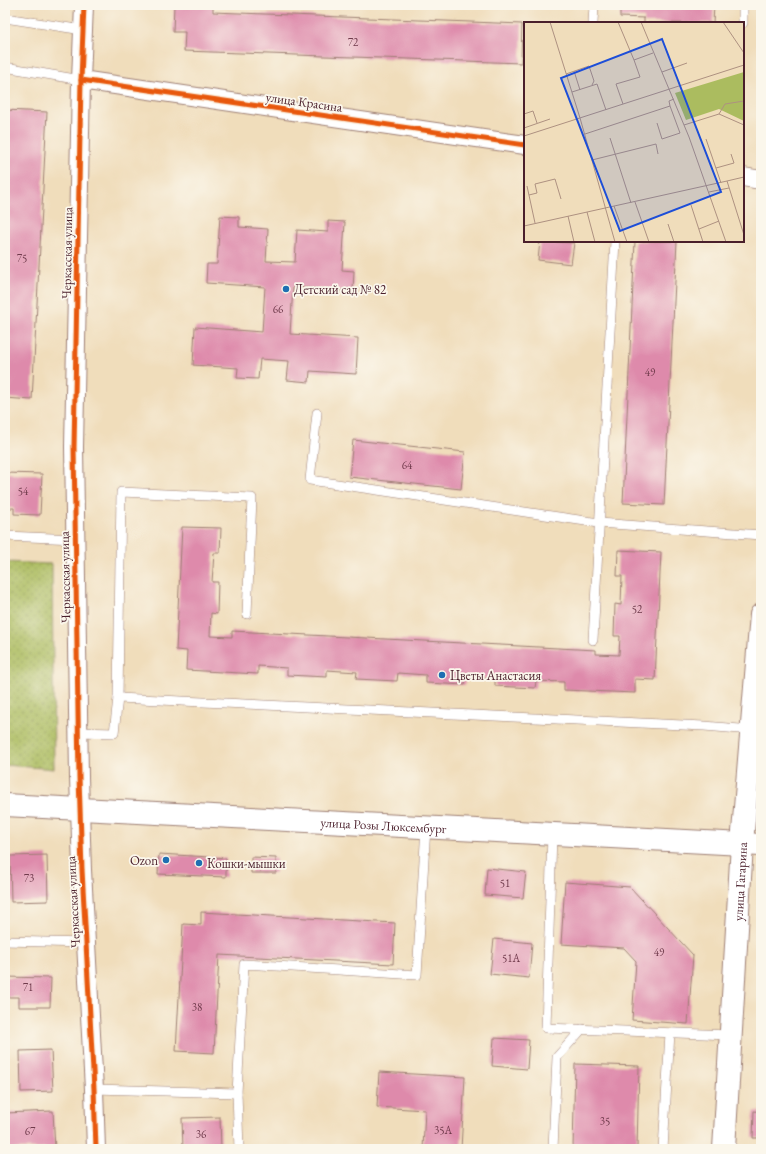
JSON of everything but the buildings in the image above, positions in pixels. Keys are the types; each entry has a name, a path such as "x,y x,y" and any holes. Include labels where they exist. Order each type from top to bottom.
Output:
{"main road":[{"name":"улица Гагарина","path":"724,1149 731,1035 752,845 752,730 761,615"},
{"name":"улица Розы Люксембург","path":"5,805 752,845"}],"street":[{"name":"Черкасская улица","path":"84,5 81,80 74,447 78,732 82,870 96,1149"},
{"name":"улица Красина","path":"81,80 524,145"},
{"path":"744,177 761,180"}],"lane":[{"path":"593,22 594,5"},
{"path":"743,5 743,22"},
{"path":"5,18 83,30"},
{"path":"5,66 81,80"},
{"path":"593,640 615,242"},
{"path":"318,413 310,480 599,523 761,535"},
{"path":"78,732 114,733 118,698 121,492 252,498 247,614"},
{"path":"5,536 76,539"},
{"path":"118,698 704,726 752,730"},
{"path":"239,1149 237,1093 244,964 417,975 426,827"},
{"path":"552,834 546,1028 731,1035"},
{"path":"5,941 86,943"},
{"path":"553,1149 557,1057 582,1029"},
{"path":"662,1149 670,1033"},
{"path":"94,1089 237,1093"}],"green space":[{"path":"5,562 52,564 54,769 5,765"}],"cycle path":[{"path":"84,5 81,80 74,447 79,777 82,870 96,1149"},
{"path":"81,80 524,145"}],"place":[{"name":"Детский сад № 82","path":"286,289"},
{"name":"Цветы Анастасия","path":"442,675"},
{"name":"Ozon","path":"166,860"},
{"name":"Кошки-мышки","path":"199,863"}]}
